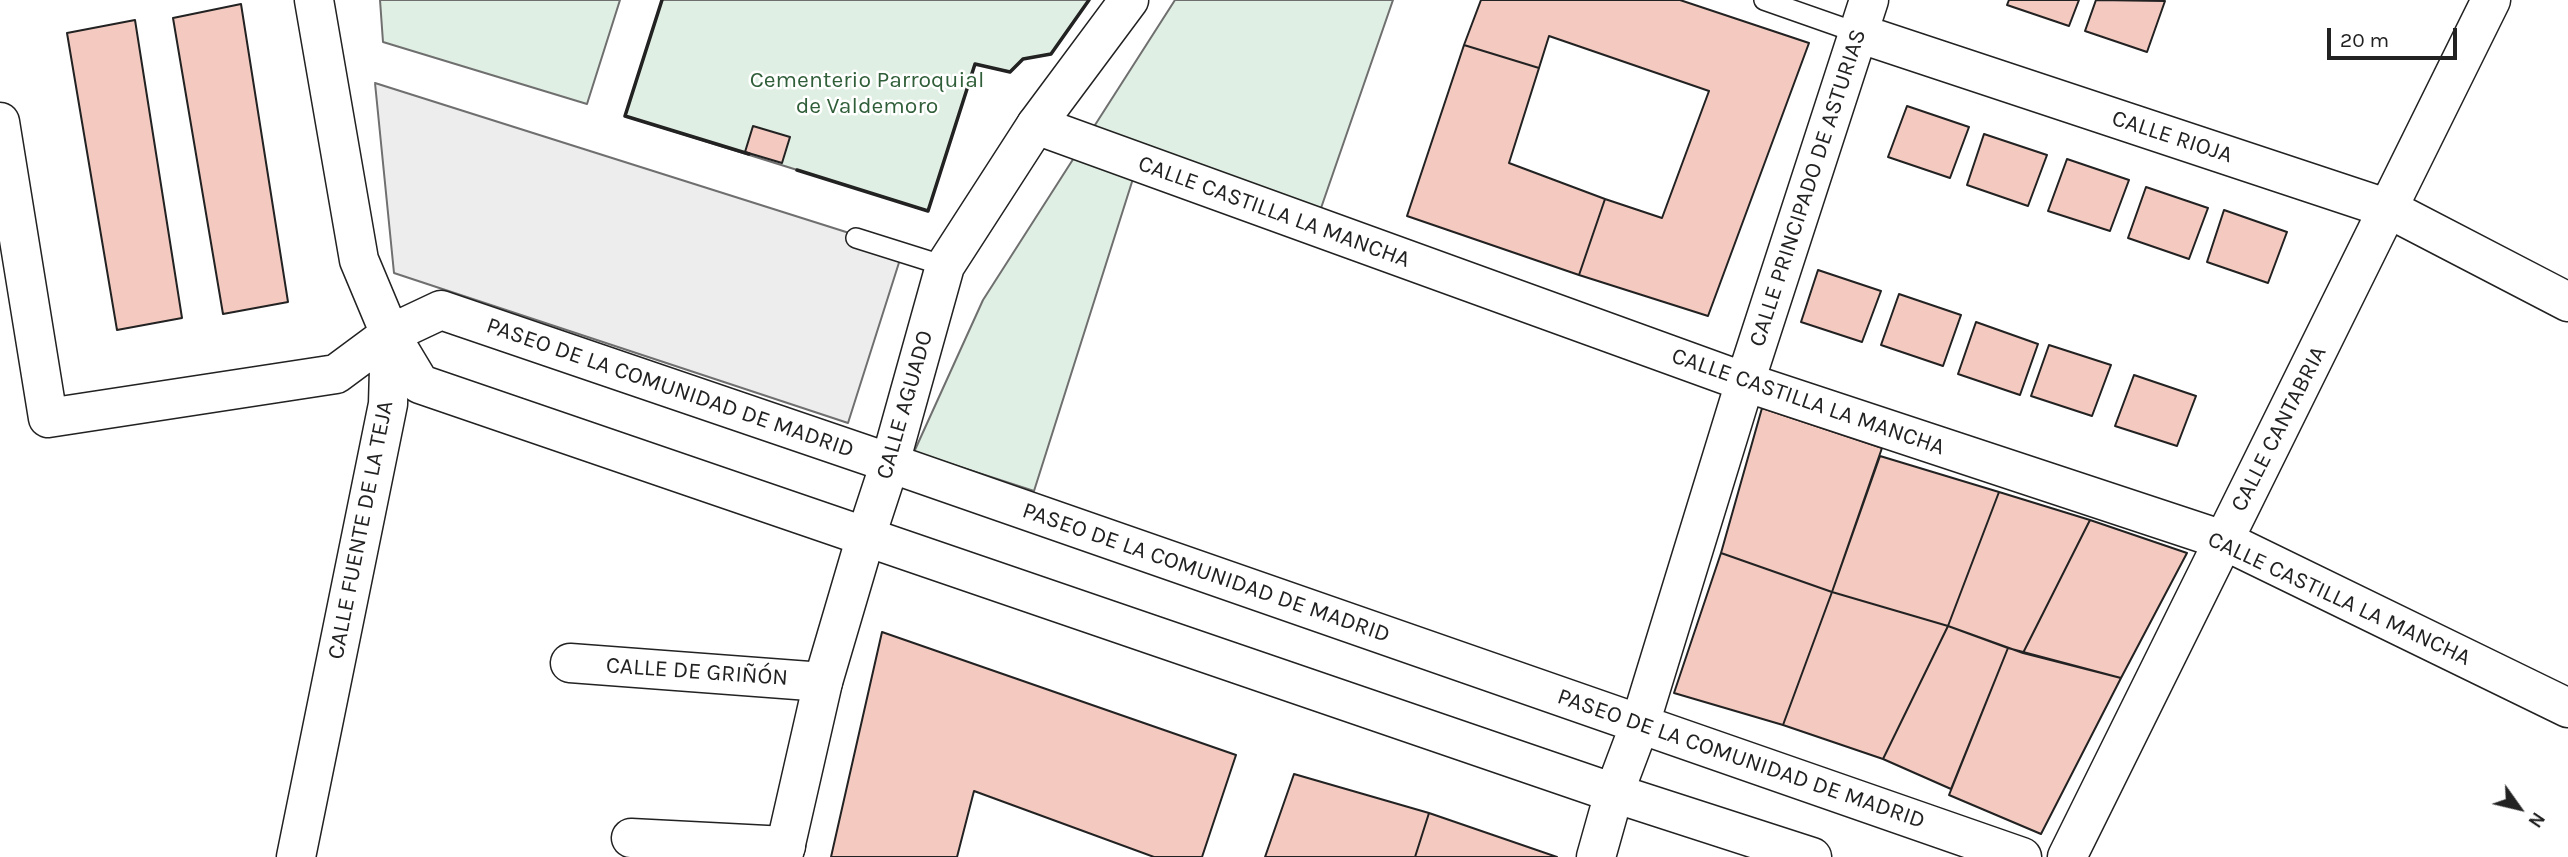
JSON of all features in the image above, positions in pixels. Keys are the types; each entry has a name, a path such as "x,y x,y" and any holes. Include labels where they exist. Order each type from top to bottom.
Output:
{"street":[{"name":"CALLE FUENTE DE LA TEJA","path":"296,857 388,404 390,334 359,260 314,0"},
{"name":"CALLE AGUADO","path":"785,852 823,682 890,463 944,267 1035,125 1129,0"},
{"name":"CALLE CANTABRIA","path":"2067,857 2491,0"},
{"name":"CALLE RIOJA","path":"1863,17 2389,209 2568,302"},
{"name":"CALLE PRINCIPADO DE ASTURIAS","path":"1596,857 1614,793 1640,724 1745,382 1863,17"},
{"name":"PASEO DE LA COMUNIDAD DE MADRID","path":"0,122 48,418 336,374 390,334 441,310 890,463 2022,857"},
{"name":"CALLE CASTILLA LA MANCHA","path":"1035,125 1745,382 2223,540 2568,708"},
{"path":"390,334 419,384 1614,793 1812,857"},
{"name":"CALLE DE GRIÑÓN","path":"570,663 823,682"},
{"path":"631,838 785,852"}],"lane":[{"name":"CALLE RIOJA","path":"1764,0 1863,17"},
{"path":"856,238 944,267"}],"green space":[{"path":"380,0 620,0 587,104 383,42"},
{"name":"Cementerio Parroquial de Valdemoro","path":"662,0 1089,0 1051,54 1023,59 1010,72 975,64 928,211 625,116"},
{"path":"1175,0 1393,0 1320,211 1144,144 1034,491 914,452 983,300"}],"shaded area":[{"path":"375,83 903,250 848,423 394,273"}],"building":[{"path":"1481,0 1680,0 1809,43 1708,316 1579,275 1605,199 1662,218 1709,91 1549,36 1539,68 1464,45"},
{"path":"2009,0 2079,0 2069,26 2007,5"},
{"path":"2096,0 2165,1 2147,52 2085,31"},
{"path":"241,4 288,302 223,314 173,18"},
{"path":"135,20 182,318 117,330 67,33"},
{"path":"1464,45 1539,68 1509,163 1605,199 1579,275 1407,216"},
{"path":"1907,106 1969,127 1950,178 1888,157"},
{"path":"753,126 790,137 782,163 745,152"},
{"path":"1984,134 2047,155 2028,206 1967,185"},
{"path":"2067,159 2129,180 2110,231 2048,211"},
{"path":"2146,187 2208,208 2189,259 2128,238"},
{"path":"2224,210 2287,232 2268,283 2207,262"},
{"path":"1818,270 1881,291 1862,342 1801,322"},
{"path":"1899,294 1961,315 1943,366 1881,345"},
{"path":"1976,322 2038,344 2020,395 1958,374"},
{"path":"2049,345 2111,365 2092,416 2031,396"},
{"path":"2134,375 2196,396 2177,446 2115,426"},
{"path":"1762,408 1882,448 1832,592 1721,553"},
{"path":"1880,456 1999,492 1948,626 1832,592"},
{"path":"1999,492 2090,520 2023,653 1948,626"},
{"path":"2090,520 2187,553 2121,678 2023,653"},
{"path":"1721,553 1832,592 1783,725 1674,693"},
{"path":"1832,592 1948,626 1883,759 1783,725"},
{"path":"1948,626 2008,648 1951,789 1883,759"},
{"path":"882,632 1236,755 1202,857 1154,857 974,791 957,857 831,857"},
{"path":"2008,648 2121,678 2041,834 1949,795"},
{"path":"1294,774 1429,813 1415,857 1265,857"},
{"path":"1429,813 1557,857 1415,857"}],"wall":[{"path":"662,0 625,116 749,154"},
{"path":"797,170 928,211 975,64 1010,72 1023,59 1051,54 1089,0"}]}
